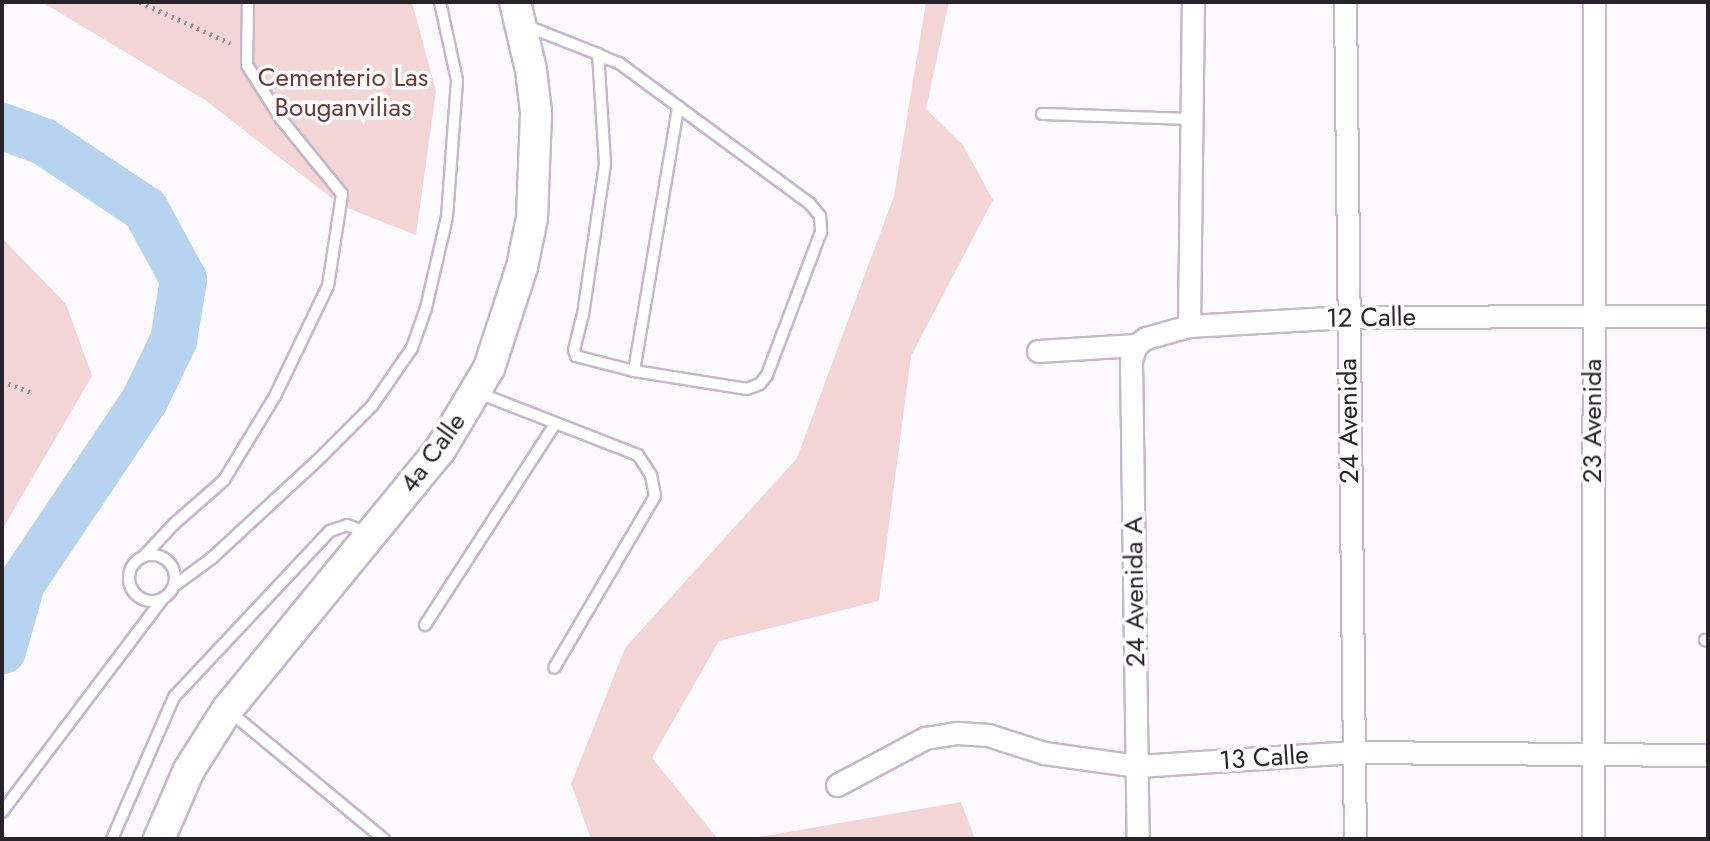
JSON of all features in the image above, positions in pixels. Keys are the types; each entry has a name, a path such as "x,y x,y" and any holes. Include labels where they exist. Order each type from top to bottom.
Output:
{"main road":[{"name":"4a Calle","path":"159,839 189,770 227,710 440,450 476,392 510,311 532,218 536,112 518,13"}],"street":[{"path":"1189,326 1193,2"},
{"name":"24 Avenida","path":"1345,2 1355,839"},
{"name":"23 Avenida","path":"1592,839 1594,2"},
{"name":"12 Calle","path":"1038,351 1136,345 1146,338 1189,326 1347,317 1708,316"},
{"name":"24 Avenida A","path":"1136,345 1131,360 1138,839"},
{"name":"13 Calle","path":"837,785 925,738 958,733 988,735 1044,754 1138,766 1355,752 1708,755"}],"lane":[{"path":"163,598 148,601 134,594 130,587 129,572 174,524 225,480 275,396 328,286 342,194 282,119 247,65 247,2"},
{"path":"2,812 163,598 174,586 212,558 322,456 372,405 412,348 426,308 447,217 457,80 440,2"},
{"path":"518,13 619,62 810,204 820,216 821,232 767,375 760,384 747,389 634,371 583,359 574,350 583,315 605,164 598,54"},
{"path":"634,371 678,107"},
{"path":"1042,114 1192,119"},
{"path":"476,392 638,455 651,475 655,496 554,668"},
{"path":"425,625 555,424"},
{"path":"112,839 174,697 330,531 347,525 371,534"},
{"path":"144,556 158,556 170,564 175,578 174,586"},
{"path":"227,710 384,839"}],"path":[{"path":"140,2 247,51"},
{"path":"2,381 30,392"}],"green space":[{"name":"Cementerio Las Bouganvilias","path":"42,2 412,2 436,91 416,235 342,206 205,100"},
{"path":"926,2 949,2 926,109 963,145 993,200 911,356 879,601 719,641 652,758 718,839 591,839 571,784 625,648 797,458 894,196"},
{"path":"2,238 66,304 92,376 2,530"},
{"path":"961,802 975,839 747,839"}],"waterway":[{"path":"2,126 43,141 145,209 183,279 173,340 144,400 21,583 2,650"}]}
